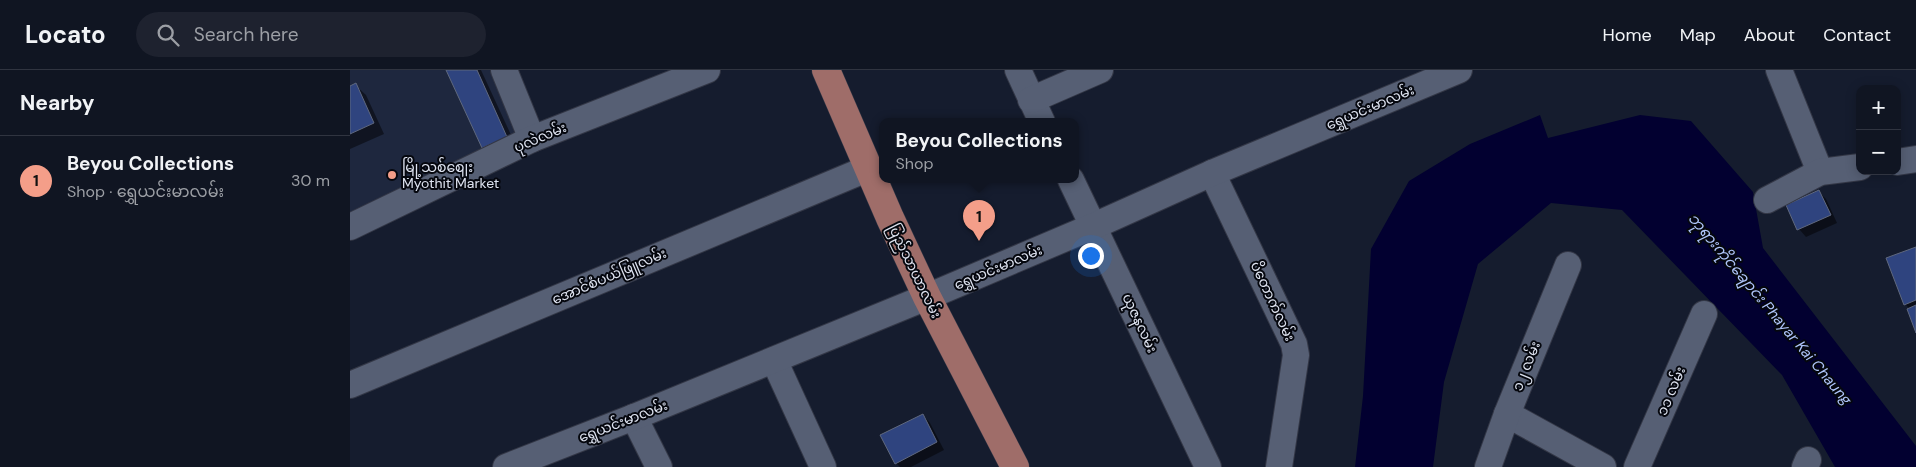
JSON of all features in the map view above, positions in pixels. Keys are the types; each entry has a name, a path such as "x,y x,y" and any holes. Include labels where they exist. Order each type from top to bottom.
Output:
{"main road":[{"name":"ပြည်သာယာလမ်း","path":"826,70 927,297 1015,467"}],"street":[{"path":"504,70 532,139"},
{"name":"ပုလဲလမ်း","path":"350,227 532,139 707,70"},
{"path":"1018,70 1036,111 1100,70"},
{"path":"1779,70 1820,172"},
{"name":"ရွှေယင်းမာလမ်း","path":"513,465 927,297 1449,72"},
{"path":"1901,161 1916,159"},
{"name":"အောင်စံပယ်ဖြူလမ်း","path":"350,385 869,168"},
{"path":"1766,200 1820,172 1856,168"},
{"name":"ပိတောက်လမ်း","path":"1212,173 1294,344 1296,355 1278,467"},
{"name":"ယုဇနလမ်း","path":"1072,183 1208,467"},
{"name":"၁၂ လမ်း","path":"1488,467 1507,414 1568,265"},
{"name":"၁၁ လမ်း","path":"1637,467 1704,314"},
{"path":"774,360 823,467"},
{"path":"1507,414 1603,467"},
{"path":"634,417 659,467"}],"shaded area":[{"name":"မြို့သစ်စျေး Myothit Market","path":"350,70 493,70 519,136 350,214"}],"water":[{"name":"ဘုရားကိုင်ချောင်း Phayar Kai Chaung","path":"1540,115 1548,138 1640,115 1691,121 1753,192 1763,248 1916,446 1916,467 1835,467 1782,375 1622,210 1551,203 1478,264 1444,382 1433,467 1355,467 1363,396 1371,249 1409,181 1470,144"}],"building":[{"path":"446,70 477,70 507,137 482,148"},
{"path":"356,83 374,123 350,134 350,86"},
{"path":"1819,190 1831,215 1797,230 1786,205"},
{"path":"1916,247 1916,300 1904,305 1886,258"},
{"path":"1916,305 1916,333 1907,309"},
{"path":"923,414 937,442 895,464 880,435"}],"place":[{"name":"မြို့သစ်စျေး Myothit Market","path":"392,175"},
{"name":"Beyou Collections","path":"979,241"}]}
